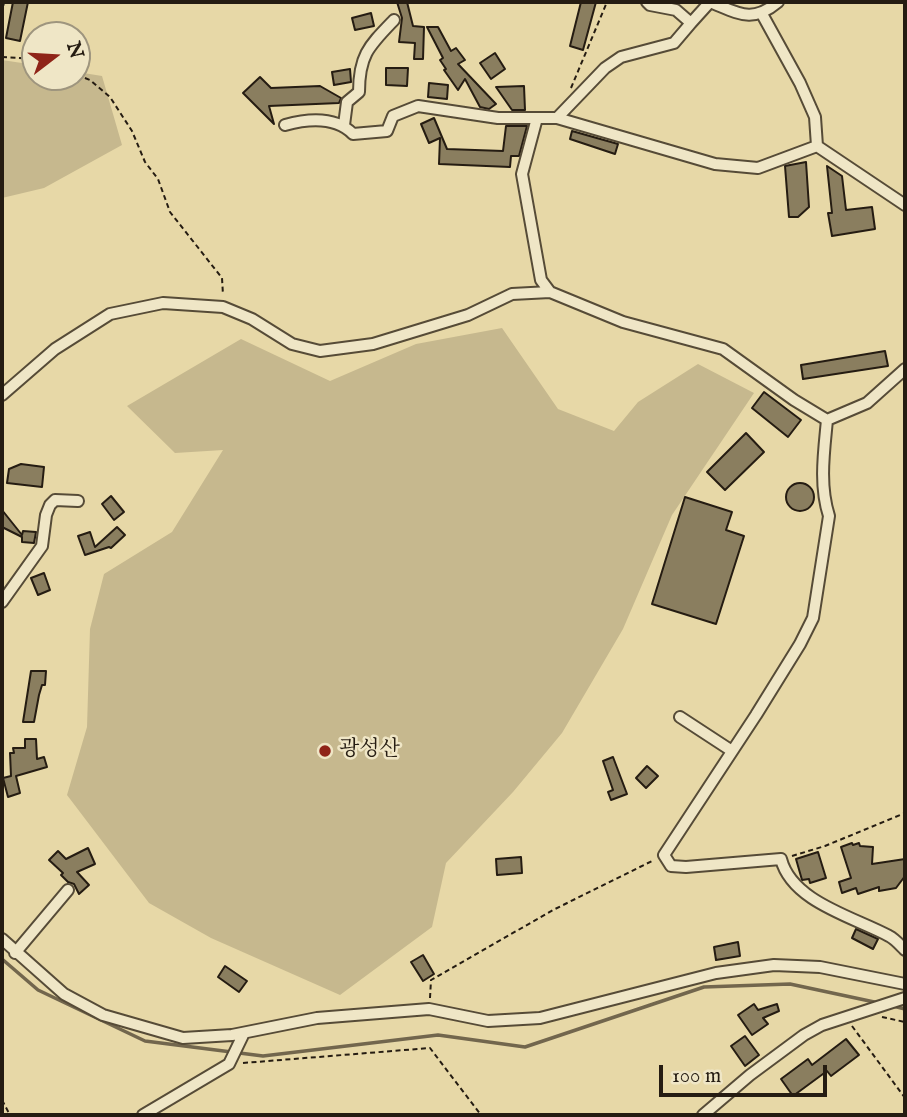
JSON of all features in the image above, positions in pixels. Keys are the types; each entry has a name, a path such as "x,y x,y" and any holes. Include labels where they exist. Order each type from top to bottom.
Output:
{"street":[{"path":"647,2 676,10 691,23"},
{"path":"557,118 604,68 621,57 674,43 709,2 744,16 761,14 778,2"},
{"path":"761,14 800,83 815,117 817,146"},
{"path":"344,125 347,103 359,92 359,68 372,42 394,20"},
{"path":"285,125 306,119 344,125 353,134 387,131 394,116 418,106 498,118 557,118 715,164 758,169 817,146"},
{"path":"537,118 522,174 541,280 550,292"},
{"path":"817,146 905,205"},
{"path":"2,395 55,349 110,314 163,303 223,307 252,319 292,344 320,351 373,344 468,315 512,294 550,292 623,322 723,349 827,420"},
{"path":"827,420 867,403 905,369"},
{"path":"827,420 823,463 824,500 829,516 813,618 800,644 664,855 671,866 686,867 781,859 784,872 803,891 835,912 891,937 905,950"},
{"path":"2,602 42,546 50,505 55,500 78,501"},
{"path":"680,717 732,751"},
{"path":"16,953 68,890"},
{"path":"2,939 64,994 103,1015 183,1038 244,1033 317,1018 429,1009 488,1021 540,1018 716,973 793,964 905,984"},
{"path":"704,1115 750,1075 804,1035 822,1025 901,999"},
{"path":"143,1115 229,1064 244,1033"}],"path":[{"path":"2,13 4,2"},
{"path":"568,94 607,2"},
{"path":"2,57 21,58"},
{"path":"91,81 110,97 132,131 145,162 158,180 170,212 222,278 223,307"},
{"path":"781,859 825,846 905,813"},
{"path":"429,1009 431,980 553,910 664,855"},
{"path":"845,1017 905,1098"},
{"path":"229,1064 430,1048 481,1115"},
{"path":"2,1100 10,1115"}],"shaded area":[{"path":"2,60 21,63 21,91 91,91 91,74 102,76 122,145 44,188 2,198"},
{"path":"502,328 558,409 614,431 638,402 698,364 754,393 672,515 623,629 562,733 513,792 446,863 432,927 340,995 211,938 149,903 67,795 87,727 90,629 104,574 172,532 223,450 175,453 127,406 241,339 330,381 416,344"}],"building":[{"path":"13,2 28,2 24,21 21,21 20,41 6,38"},
{"path":"397,2 407,2 413,26 424,27 423,59 414,59 415,43 399,42 402,18"},
{"path":"581,2 596,2 583,50 570,46"},
{"path":"371,13 374,26 355,30 352,18"},
{"path":"427,27 438,27 451,51 456,48 465,60 458,64 496,104 489,109 480,107 465,79 458,90 444,70 446,69 440,60 443,58"},
{"path":"495,53 505,69 491,79 480,63"},
{"path":"386,68 408,68 407,86 386,85"},
{"path":"350,69 351,82 334,85 332,72"},
{"path":"260,77 271,88 320,86 341,98 339,103 269,106 274,124 243,93"},
{"path":"429,83 448,85 447,99 428,97"},
{"path":"524,86 525,110 512,110 496,87"},
{"path":"434,118 447,149 503,151 506,126 527,126 519,156 511,156 510,167 439,164 440,138 429,143 421,124"},
{"path":"572,131 618,144 615,154 570,139"},
{"path":"806,162 809,207 798,217 789,217 785,166"},
{"path":"827,166 842,176 846,210 872,207 875,229 832,236 828,213 832,213"},
{"path":"885,351 888,366 803,379 801,365"},
{"path":"764,392 801,420 788,437 752,408"},
{"path":"746,433 764,452 725,490 707,472"},
{"path":"21,464 44,467 42,487 7,483 9,469"},
{"path":"800,483 810,487 814,497 810,507 800,511 790,507 786,497 790,487"},
{"path":"111,496 124,512 114,520 102,504"},
{"path":"685,497 732,512 726,530 744,536 716,624 652,604"},
{"path":"2,510 22,535 23,531 36,532 34,543 22,542 22,537 2,527"},
{"path":"117,527 125,535 111,548 85,555 78,536 90,532 95,547"},
{"path":"44,573 50,590 38,595 31,578"},
{"path":"31,671 46,671 45,685 42,685 39,695 34,722 23,722"},
{"path":"25,739 36,739 37,759 44,757 47,767 16,776 20,793 8,797 3,778 11,776 10,753 14,753 13,748 25,748"},
{"path":"613,757 627,794 611,800 608,792 613,790 603,761"},
{"path":"647,766 658,776 646,788 636,778"},
{"path":"852,843 873,847 872,864 905,859 905,876 896,888 879,891 879,887 858,894 856,888 842,893 839,882 851,878 841,847"},
{"path":"88,848 95,864 77,872 89,885 79,894 74,884 68,882 49,860 58,851 66,859"},
{"path":"818,852 826,878 810,883 809,879 802,880 796,859"},
{"path":"521,857 522,873 497,875 496,859"},
{"path":"856,929 878,939 873,949 852,938"},
{"path":"738,942 740,956 716,960 714,947"},
{"path":"423,955 434,974 423,981 411,962"},
{"path":"225,966 247,981 239,992 218,977"},
{"path":"754,1004 758,1010 777,1004 779,1011 763,1018 768,1024 752,1035 738,1015"},
{"path":"745,1036 759,1055 745,1066 731,1046"},
{"path":"846,1039 859,1055 831,1076 827,1071 793,1096 781,1079 808,1059 812,1065"}],"waterway":[{"path":"2,959 38,990 145,1041 263,1056 438,1035 525,1047 704,987 790,984 879,1003"},
{"path":"893,1006 905,1009"}],"place":[{"name":"광성산","path":"325,751"}]}
